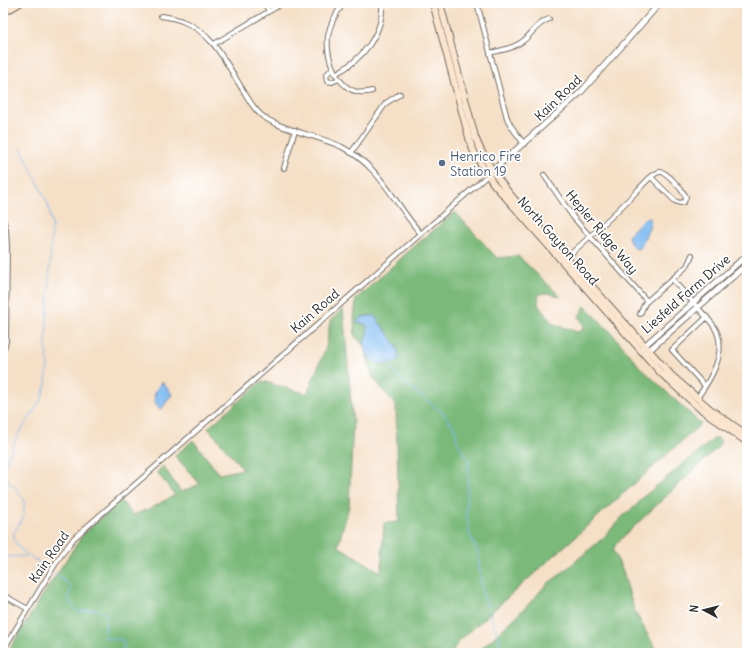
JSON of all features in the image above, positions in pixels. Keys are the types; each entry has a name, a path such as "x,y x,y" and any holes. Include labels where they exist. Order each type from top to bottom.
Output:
{"main road":[{"path":"3,13 20,3"},
{"name":"North Gayton Road","path":"433,3 467,132 476,156 566,258 644,350 660,373 693,403 747,442"},
{"name":"North Gayton Road","path":"440,3 473,131 490,173 506,199 644,350 697,398 747,435"}],"street":[{"path":"264,3 269,11"},
{"path":"214,44 282,3"},
{"path":"337,3 341,7"},
{"path":"344,3 331,23 328,36 328,50 332,68 340,80 348,87 356,91 372,91"},
{"path":"335,74 360,57 370,45 381,19 382,3"},
{"path":"477,3 507,118 524,144"},
{"name":"Kain Road","path":"3,650 64,550 78,534 524,144 581,92 660,3"},
{"path":"161,16 181,20 197,28 214,44 255,109 272,122 330,142 363,161 381,178 393,194 403,212 421,234"},
{"path":"490,53 516,45 528,36 539,24 549,19"},
{"path":"332,68 326,75 328,81 332,82 340,80"},
{"path":"351,153 386,103 400,94"},
{"path":"284,168 295,130"},
{"path":"566,258 606,222 651,177 658,172 665,173 685,194 686,197 684,202 680,204 675,201 651,177"},
{"name":"Hepler Ridge Way","path":"544,175 573,216 647,301"},
{"path":"3,218 7,238 5,278 6,341 3,352"},
{"path":"640,314 647,301 688,265 692,255"},
{"name":"Liesfeld Farm Drive","path":"644,350 693,303 747,255"},
{"name":"Liesfeld Farm Drive","path":"644,350 698,308 747,264"},
{"path":"672,279 715,328 718,339 719,351 717,363 697,398"},
{"path":"705,386 672,350 707,318"},
{"path":"3,595 28,609"}],"green space":[{"path":"455,212 497,258 518,256 561,297 548,293 539,294 538,305 553,324 578,332 585,328 579,316 585,306 610,331 639,366 701,424 459,641 451,653 7,653 84,533 121,501 133,515 151,508 175,495 157,472 163,466 181,492 200,484 175,456 193,440 219,474 243,469 208,428 262,381 307,394 326,347 330,322 343,308 353,423 349,506 338,546 381,572 384,523 399,522 396,406 372,376 364,346 355,336 354,319 356,299","holes":["373,316 399,356 396,362 369,358 364,341 368,331 367,328 364,324 356,323 362,317"]},
{"path":"716,437 721,441 718,447 623,537 616,544 613,550 623,571 634,610 658,653 477,653 526,607 547,584 603,538 625,514 636,506 642,498"}],"water":[{"path":"645,218 650,218 650,226 640,248 636,249 631,244 628,237"},
{"path":"373,316 377,319 393,340 397,347 399,357 397,362 379,364 371,360 364,341 368,330 366,325 356,323 362,317"},
{"path":"162,382 172,394 161,410 155,402 154,396"}],"waterway":[{"path":"3,469 18,435 41,400 46,384 48,364 46,343 52,226 48,204 21,148"},
{"path":"389,364 392,370 406,384 443,413 456,430 457,442 469,461 466,511 470,535 478,553 482,592 504,653"},
{"path":"3,471 10,484 16,487 18,493 24,499 24,516 14,532 14,540 21,550 49,569"},
{"path":"3,557 28,556"},
{"path":"54,572 71,587 68,599 77,612 96,609 106,614 105,638 123,640 124,653"}],"place":[{"name":"Henrico Fire Station 19","path":"442,163"}]}
